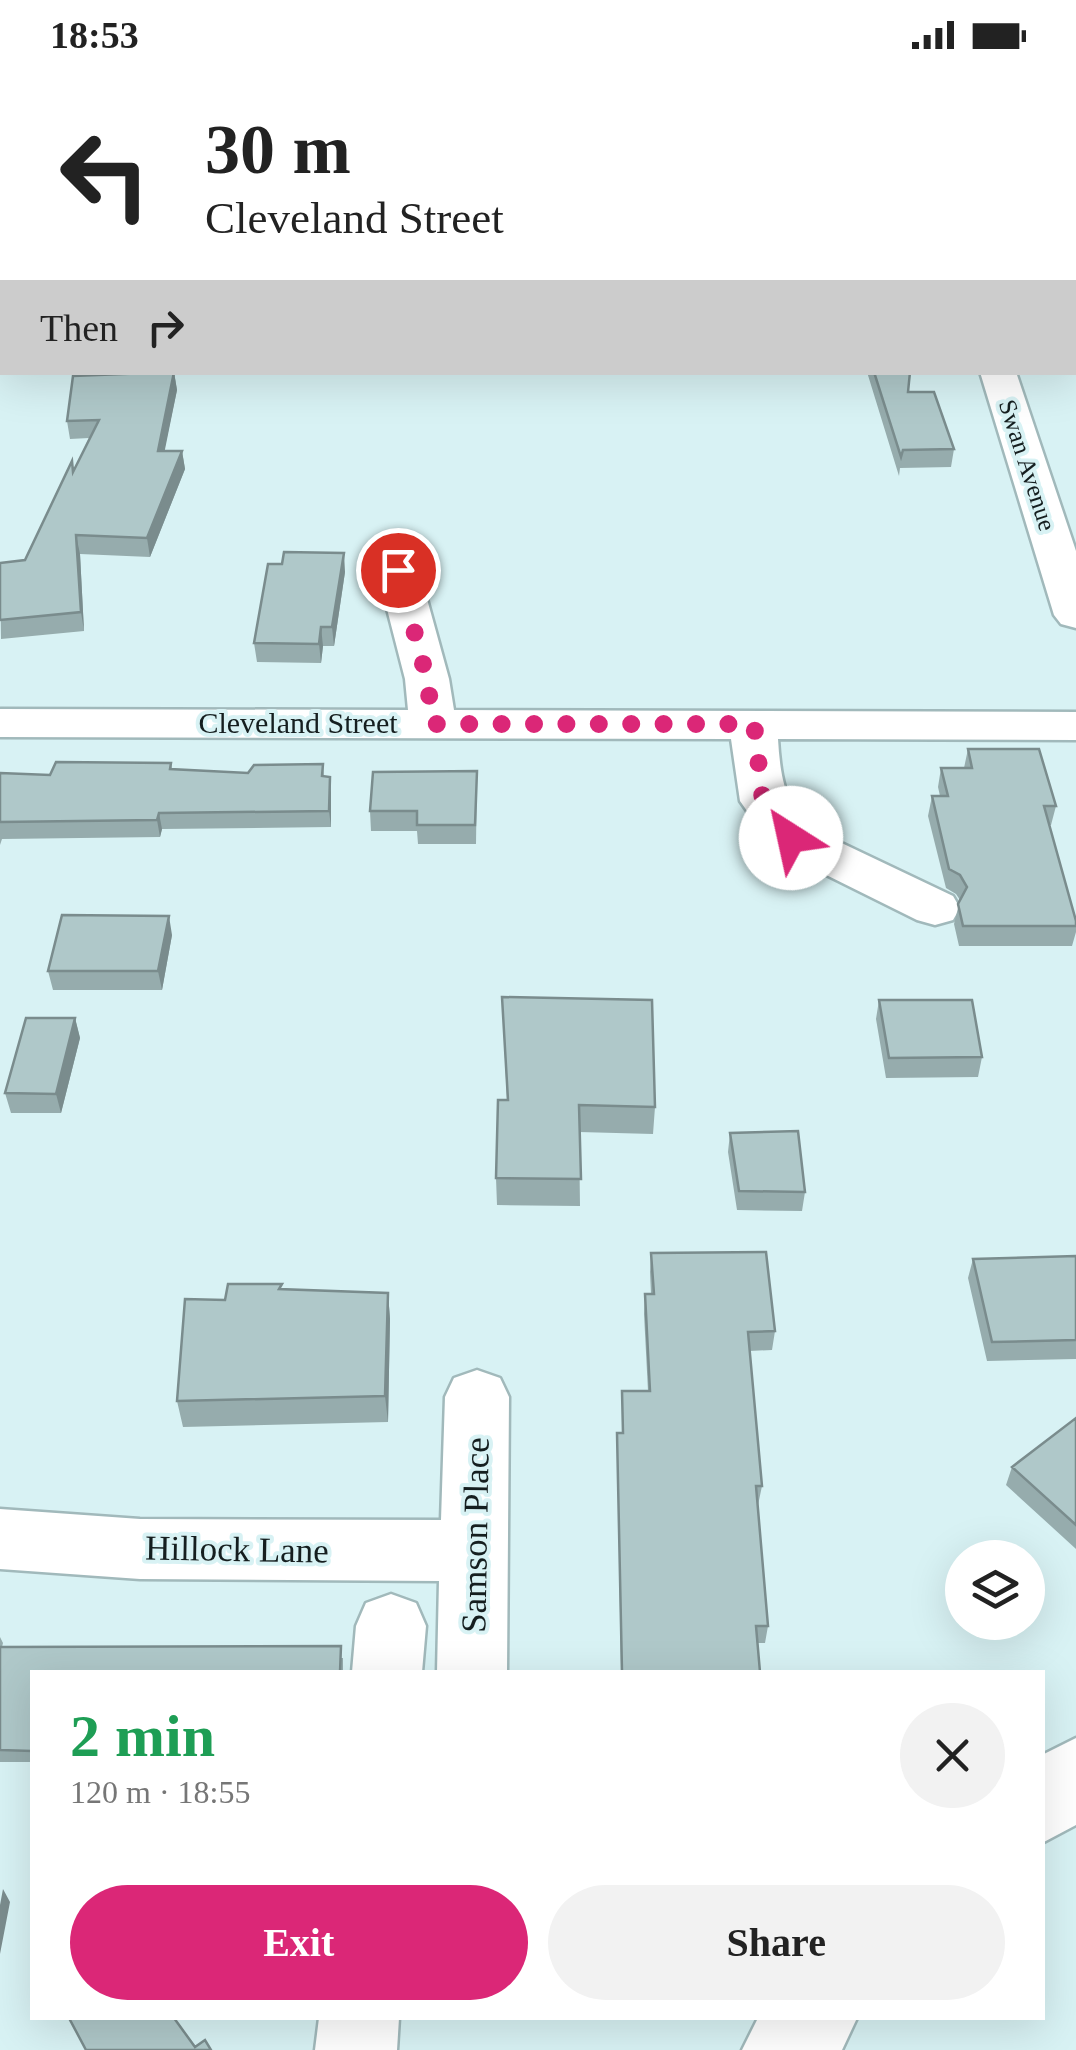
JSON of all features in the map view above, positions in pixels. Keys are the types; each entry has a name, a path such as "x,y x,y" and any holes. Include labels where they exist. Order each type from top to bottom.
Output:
{"street":[{"name":"Swan Avenue","path":"999,375 1073,596"},
{"path":"398,570 427,679 433,724"},
{"name":"Cleveland Street","path":"0,722 1076,726"},
{"path":"754,724 764,810 773,823 791,838 935,908"},
{"name":"Samson Place","path":"472,1670 478,1397"},
{"name":"Hillock Lane","path":"0,1539 140,1549 475,1551"},
{"path":"1045,1803 1076,1774"},
{"path":"356,2050 359,2020"},
{"path":"782,2050 815,2020"}],"building":[{"path":"173,375 158,451 182,451 147,538 76,535 81,612 0,620 0,563 25,560 72,461 73,472 99,420 67,421 73,376"},
{"path":"875,375 910,375 908,392 934,392 954,449 903,450 901,457"},
{"path":"284,552 344,553 332,627 321,627 319,644 254,643 268,564 282,564"},
{"path":"968,749 1039,749 1056,806 1044,806 1076,926 963,926 958,904 967,887 960,875 949,869 932,796 948,796 941,768 972,768"},
{"path":"56,762 171,763 170,769 248,773 254,765 323,764 322,776 330,777 329,811 159,813 157,820 0,822 0,773 50,775"},
{"path":"477,771 475,825 417,825 417,811 370,811 373,772"},
{"path":"62,915 169,916 158,971 48,971"},
{"path":"502,997 652,1000 655,1107 579,1105 581,1179 496,1178 498,1100 508,1100"},
{"path":"879,1000 972,1000 982,1057 889,1058"},
{"path":"26,1018 75,1018 56,1094 5,1093"},
{"path":"798,1131 805,1192 739,1191 730,1133"},
{"path":"766,1252 775,1331 748,1332 762,1486 756,1486 768,1626 756,1626 760,1670 622,1670 617,1433 623,1433 622,1391 650,1391 645,1294 654,1294 651,1253"},
{"path":"1076,1256 1076,1340 992,1342 973,1259"},
{"path":"228,1284 282,1284 279,1289 388,1293 385,1396 177,1401 185,1299 225,1300"},
{"path":"1076,1418 1076,1525 1012,1467"},
{"path":"341,1646 340,1670 30,1670 30,1751 0,1750 0,1647"},
{"path":"70,2020 175,2020 195,2047 205,2040 211,2050 86,2050"}],"route":[{"path":"398,570 427,679 433,724 754,724 764,810 791,838"}]}
